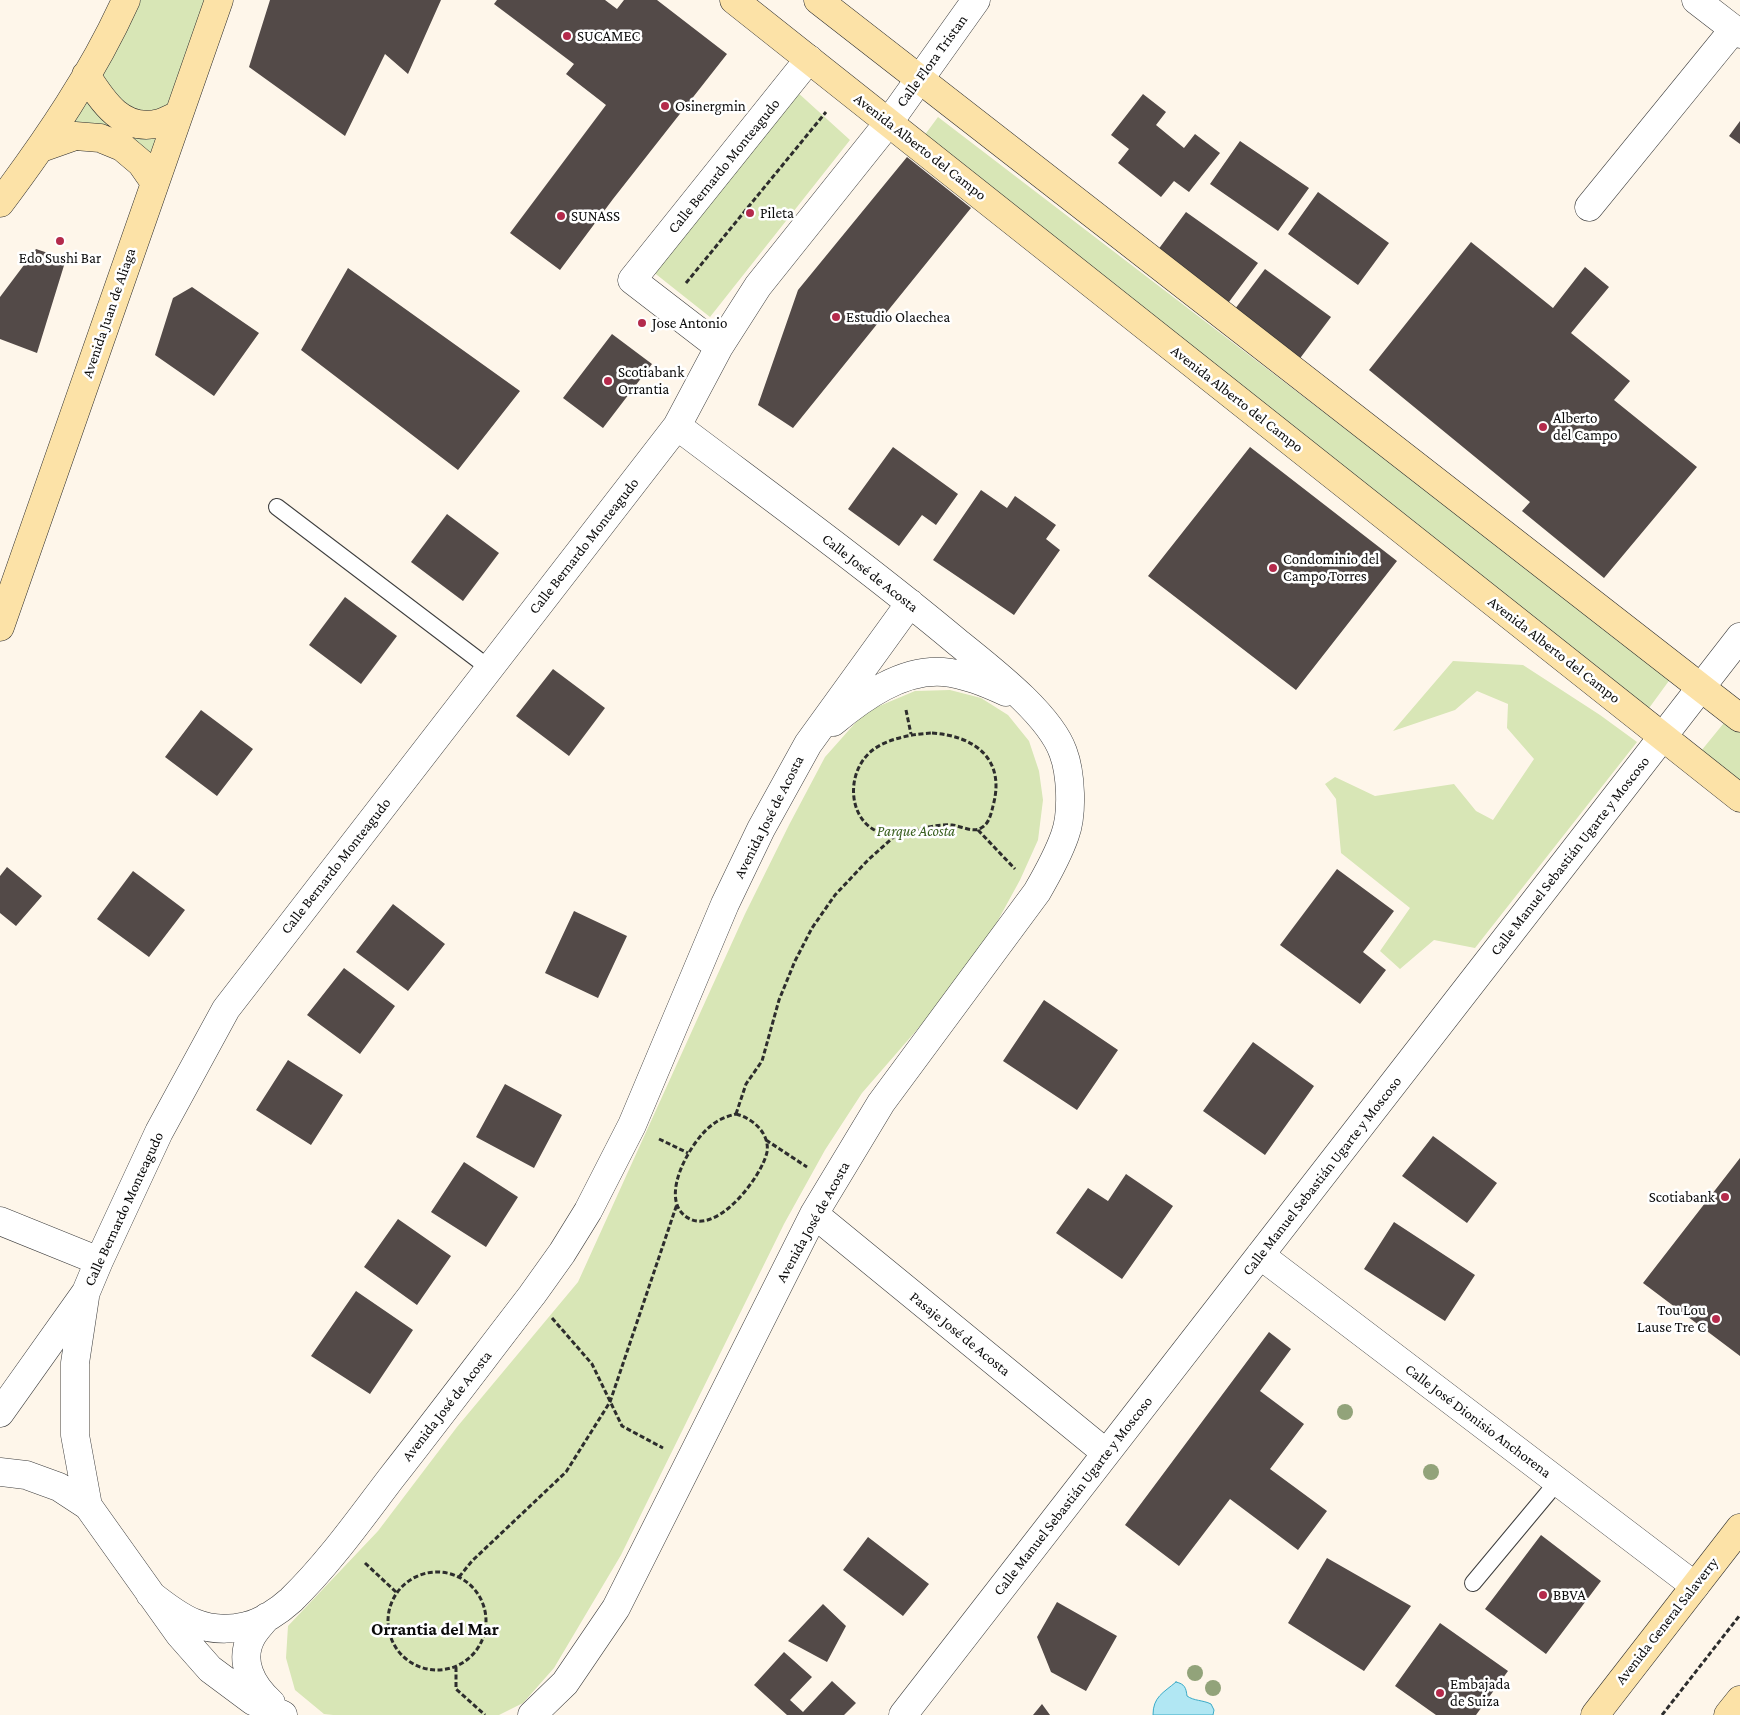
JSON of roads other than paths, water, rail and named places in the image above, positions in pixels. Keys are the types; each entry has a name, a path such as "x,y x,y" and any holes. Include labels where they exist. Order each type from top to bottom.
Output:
{"main road":[{"path":"0,203 42,148 86,76 126,0"},
{"name":"Avenida Juan de Aliaga","path":"0,627 219,0"},
{"name":"Avenida Alberto del Campo","path":"734,0 1740,798"},
{"path":"818,0 1740,718"},
{"path":"86,76 104,102 118,116 138,124 159,123 178,115"},
{"path":"42,148 75,136 100,138 122,146 141,162 154,183"},
{"name":"Avenida General Salaverry","path":"1595,1715 1740,1528"},
{"path":"1728,1715 1740,1700"}],"street":[{"name":"Calle Flora Tristan","path":"888,122 976,0"},
{"path":"1589,207 1737,32 1696,0"},
{"name":"Calle Bernardo Monteagudo","path":"719,347 632,280 809,59"},
{"name":"Calle Bernardo Monteagudo","path":"0,1413 86,1292 159,1132 226,1009 678,426 719,347 758,286 888,122"},
{"name":"Calle José de Acosta","path":"678,426 910,603 990,669 1044,722"},
{"name":"Avenida José de Acosta","path":"150,1594 176,1614 201,1626 223,1630 247,1626 267,1617 289,1601 342,1542 532,1295 562,1253 588,1211 632,1125 725,904 761,828 808,744 910,603"},
{"name":"Calle Manuel Sebastián Ugarte y Moscoso","path":"903,1715 1740,637"},
{"name":"Avenida José de Acosta","path":"532,1715 565,1683 616,1608 814,1214 881,1103 1037,892 1055,860 1066,832 1070,799 1068,775 1063,752 1044,722 1012,695 968,677 942,672 922,673 900,680 880,689 842,715 808,744"},
{"name":"Pasaje José de Acosta","path":"814,1214 1106,1453"},
{"path":"0,1221 99,1261"},
{"name":"Calle José Dionisio Anchorena","path":"1260,1255 1696,1586"},
{"name":"Avenida José de Acosta","path":"86,1292 74,1363 75,1435 88,1506"},
{"name":"Avenida José de Acosta","path":"0,1472 26,1474 59,1487 88,1506 180,1635 210,1669 253,1701 284,1715"},
{"name":"Avenida José de Acosta","path":"267,1617 249,1644 246,1653 248,1670 261,1693 284,1715"}],"lane":[{"path":"277,507 489,668"},
{"path":"1473,1583 1558,1481"}],"water":[{"path":"1176,1682 1184,1687 1187,1696 1211,1704 1214,1710 1213,1715 1153,1715 1153,1709 1157,1700"}],"place":[{"name":"SUCAMEC","path":"567,36"},
{"name":"Osinergmin","path":"665,106"},
{"name":"Pileta","path":"750,213"},
{"name":"SUNASS","path":"561,216"},
{"name":"Edo Sushi Bar","path":"60,241"},
{"name":"Estudio Olaechea","path":"836,317"},
{"name":"Jose Antonio","path":"642,323"},
{"name":"Scotiabank Orrantia","path":"608,381"},
{"name":"Alberto del Campo","path":"1543,427"},
{"name":"Condominio del Campo Torres","path":"1273,568"},
{"name":"Scotiabank","path":"1725,1197"},
{"name":"Tou Lou Lause Tre C","path":"1716,1319"},
{"name":"BBVA","path":"1543,1595"},
{"name":"Embajada de Suiza","path":"1440,1693"}],"district":[{"name":"Orrantia del Mar","path":"435,1629"}],"park label":[{"name":"Parque Acosta","path":"916,831"}]}
